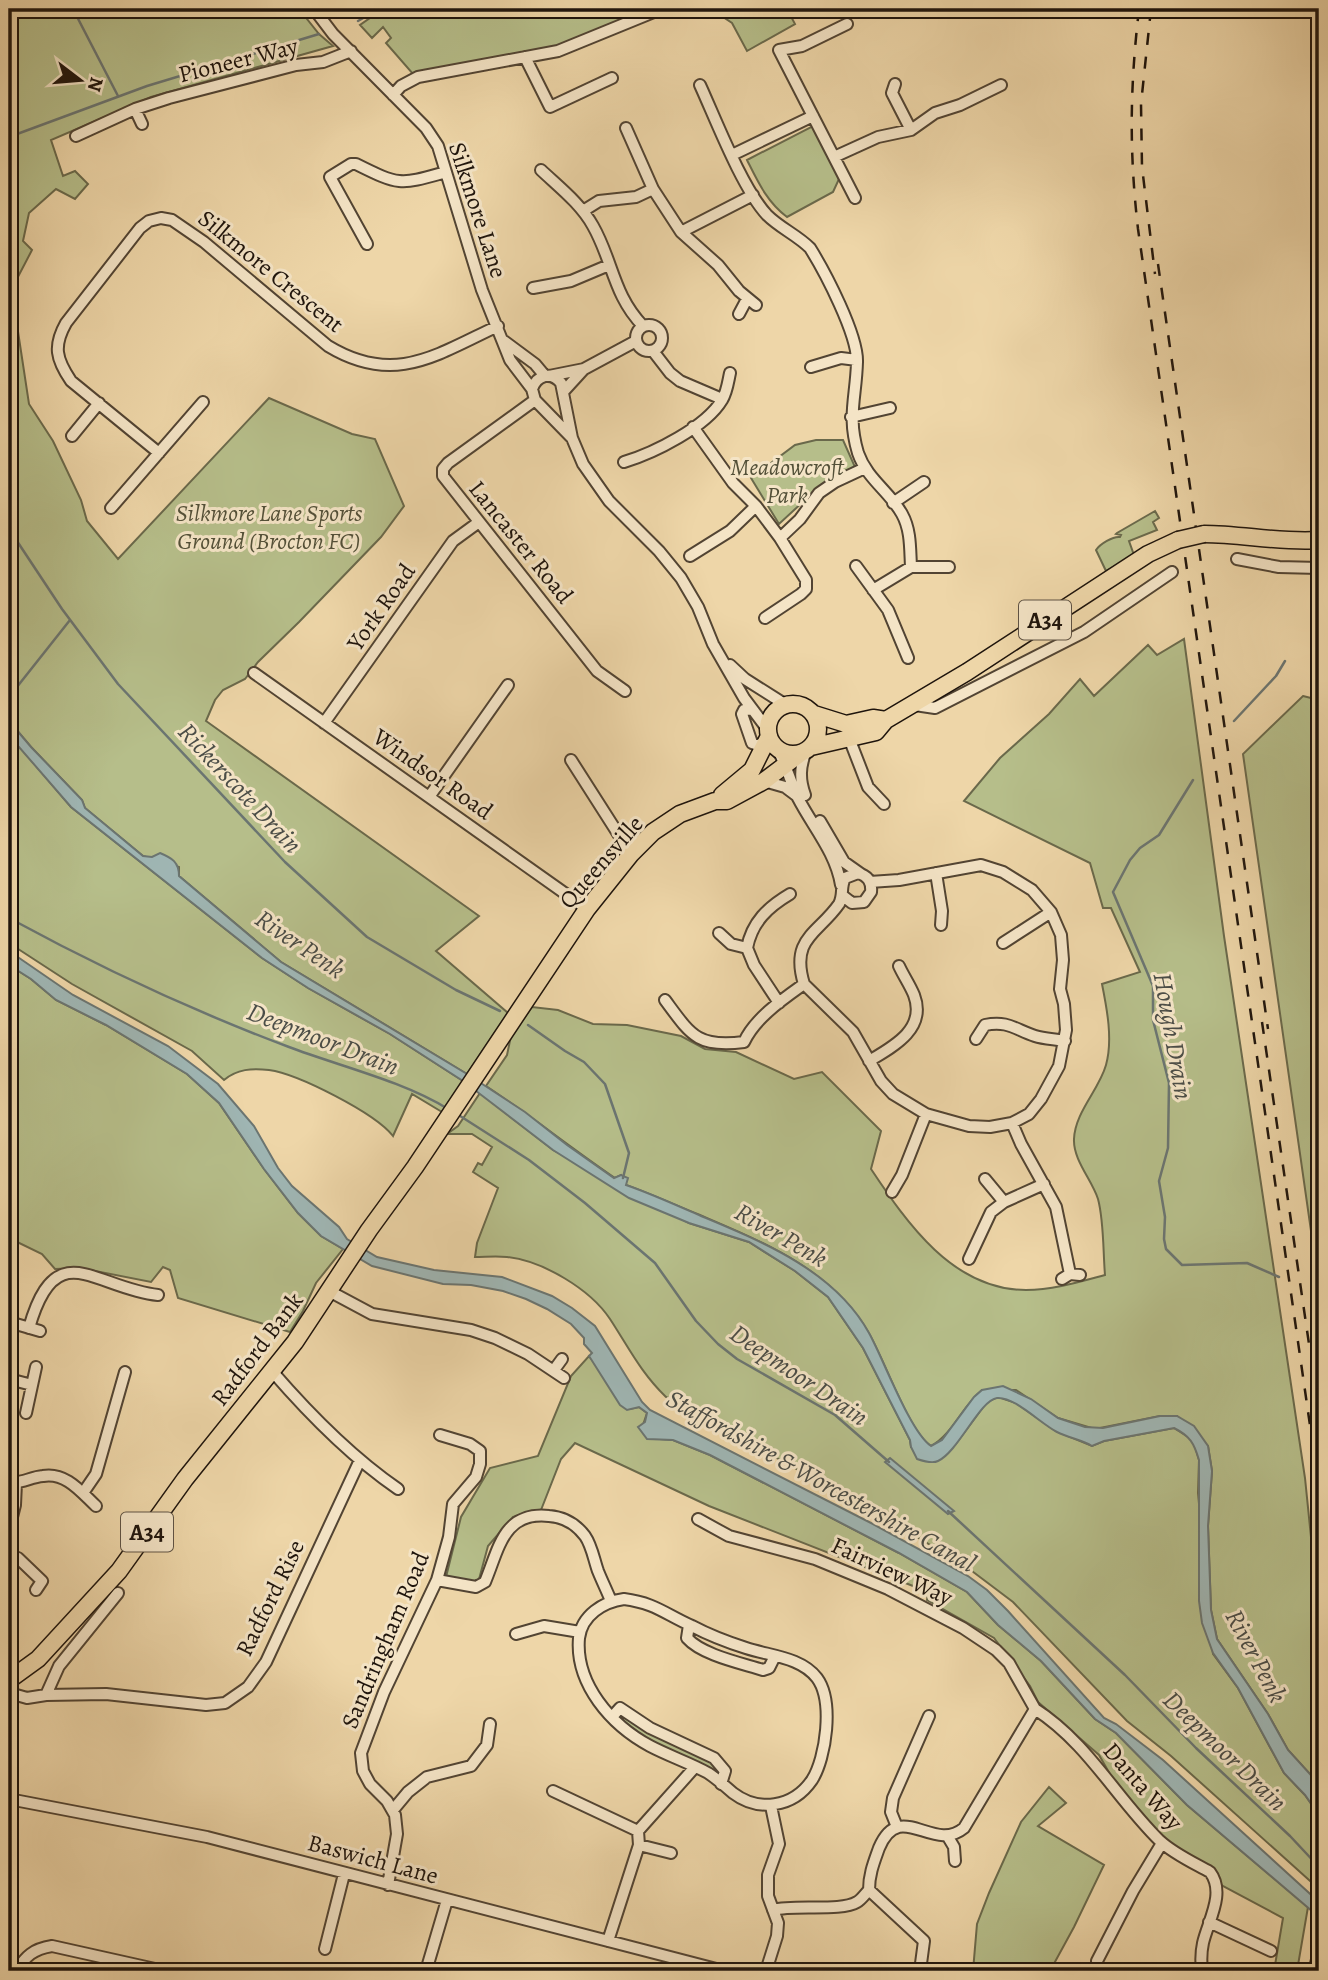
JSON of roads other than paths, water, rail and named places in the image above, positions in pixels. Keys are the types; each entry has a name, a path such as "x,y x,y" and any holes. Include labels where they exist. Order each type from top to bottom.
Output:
{"highway":[{"name":"A34","path":"764,781 806,750 876,732 886,720 915,705 1128,566 1165,545 1204,534 1319,540"},
{"path":"786,705 803,705 814,714 818,730 806,750 789,754 770,739 773,714 786,705"},
{"name":"A34","path":"814,714 846,724 873,718 886,720"},
{"name":"A34","path":"715,801 752,770 770,739"},
{"name":"Queensville","path":"511,1021 587,909 631,854 653,832 680,814 715,801 727,801 764,781"},
{"name":"Radford Bank","path":"10,1688 118,1571 185,1479 272,1371 403,1184 511,1021"}],"street":[{"name":"Silkmore Lane","path":"314,9 333,34 426,128 438,146 482,290 510,359 537,398 572,438"},
{"path":"393,95 401,86 418,77 558,51 661,9"},
{"path":"848,24 802,46 779,50 855,198"},
{"name":"Pioneer Way","path":"76,136 135,109 296,65 323,62 351,51"},
{"path":"525,57 550,107 611,78"},
{"path":"834,157 878,137 911,130 935,113 960,105 1001,85"},
{"path":"716,90 702,90 754,195 766,213 810,248 853,337 857,360 851,417 859,455 865,468 901,511 907,526 911,567"},
{"path":"889,90 911,130"},
{"path":"135,109 142,124"},
{"path":"732,155 813,116"},
{"path":"626,128 653,189 681,232 718,265 752,302 739,314"},
{"path":"367,244 330,177 351,164 396,182 407,183 446,172"},
{"path":"541,170 583,211 604,248 625,306 643,326 654,326 661,332 660,345 653,351 644,351 636,341 636,334 643,326"},
{"path":"583,211 599,201 636,197 653,189"},
{"path":"681,232 754,195"},
{"name":"Silkmore Crescent","path":"159,453 71,381 62,368 57,350 58,336 66,323 140,228 149,221 161,218 172,220 204,242 328,346 364,363 387,367 415,362 498,326"},
{"path":"533,288 570,281 609,265"},
{"name":"Silkmore Lane","path":"504,341 547,376 561,383 572,438 583,464 610,501 659,551 681,578 723,659 770,739"},
{"path":"584,369 554,405 537,398 537,380 584,369 636,341"},
{"path":"653,351 680,381 722,399"},
{"path":"811,367 841,358 857,360"},
{"path":"624,462 668,443 715,409 732,388 730,373"},
{"name":"Lancaster Road","path":"537,398 448,463 443,469 445,482 597,671 625,691"},
{"path":"111,508 203,402"},
{"path":"72,436 99,403"},
{"path":"851,417 887,409 888,422"},
{"path":"693,427 733,483 756,506 780,538 806,580 806,589 765,618"},
{"path":"780,538 800,519 819,493 865,468"},
{"path":"893,503 924,482"},
{"path":"690,556 730,531 756,506"},
{"name":"York Road","path":"324,723 453,541 479,522"},
{"path":"873,590 911,567 944,567 939,553"},
{"path":"1237,559 1279,567 1319,568"},
{"path":"862,569 888,610 908,658"},
{"path":"915,705 935,708 1084,632 1172,572"},
{"name":"Silkmore Lane","path":"723,659 745,679 786,705"},
{"name":"Windsor Road","path":"254,674 587,909"},
{"path":"429,797 508,685"},
{"path":"752,709 744,710 743,714 748,736 752,743 758,745 770,739 785,763 797,796 839,869 841,895 852,903 864,902 874,886 981,865 1003,872 1032,890 1051,912 1061,935 1063,960 1060,989 1066,1017 1065,1041 1059,1066 1030,1114 1013,1123 990,1127 969,1126 926,1114 893,1094 881,1081 853,1032 804,984 799,961 803,947 841,895 848,875 861,874"},
{"path":"849,738 868,787 884,804"},
{"path":"806,750 800,769 800,784 804,794 844,862 874,886"},
{"path":"571,760 631,854"},
{"path":"764,781 785,787 797,796"},
{"path":"936,873 942,911 941,925"},
{"path":"779,1003 754,965 747,948 750,932 762,916 772,905 790,894"},
{"path":"1003,943 1051,912"},
{"path":"719,933 731,944 747,948"},
{"path":"869,1061 902,1041 912,1028 917,1011 915,997 899,966"},
{"path":"665,1000 686,1028 705,1041 720,1045 744,1042 747,1034 779,1003 804,984"},
{"path":"976,1039 985,1025 997,1022 1019,1028 1034,1036 1065,1041"},
{"path":"892,1192 902,1175 926,1114"},
{"path":"1013,1123 1021,1144 1056,1207 1071,1276"},
{"path":"985,1179 1004,1202"},
{"path":"969,1260 991,1212 1004,1202 1044,1184"},
{"path":"9,1322 34,1329 35,1305 52,1273 78,1273 151,1296"},
{"path":"328,1291 372,1314 471,1330 495,1338 564,1378"},
{"path":"554,1370 562,1359"},
{"path":"26,1413 36,1367"},
{"path":"272,1371 302,1406 360,1460 398,1489"},
{"path":"83,1493 96,1474 126,1388 125,1372"},
{"path":"9,1379 32,1385"},
{"name":"Sandringham Road","path":"393,1810 370,1784 363,1771 361,1753 384,1692 437,1580 449,1537 453,1504 476,1477 480,1464 480,1451 470,1444 440,1435"},
{"name":"Radford Rise","path":"10,1688 27,1698 106,1694 206,1705 225,1703 248,1687 266,1662 360,1460"},
{"path":"9,1530 15,1505 12,1482 54,1475 73,1484 96,1506"},
{"path":"437,1580 476,1587 485,1582 497,1548 507,1530 519,1520 547,1516 567,1520 587,1538 611,1601"},
{"name":"Fairview Way","path":"698,1519 730,1536 815,1559 888,1589 963,1628 989,1644 1010,1663 1035,1709"},
{"path":"9,1556 18,1558 42,1581 36,1590"},
{"path":"46,1695 59,1666 118,1593"},
{"path":"624,1599 650,1604 689,1625 809,1668 819,1681 827,1718 820,1761 812,1780 800,1793 771,1805 761,1806 749,1802 710,1774 648,1745 612,1717 588,1688 581,1670 580,1632 595,1610 611,1601 624,1599"},
{"path":"516,1634 544,1626 580,1632"},
{"path":"612,1717 620,1708 659,1733 714,1758 725,1770 721,1784"},
{"path":"773,1910 788,1906 824,1907 856,1903 869,1890 870,1870 884,1835 897,1827 906,1826 948,1837 957,1834 964,1828 1035,1709"},
{"name":"Danta Way","path":"1035,1709 1057,1723 1081,1747 1162,1843 1210,1872 1215,1879 1217,1899 1202,1946 1202,1971"},
{"path":"897,1827 891,1812 893,1798 929,1716"},
{"path":"388,1885 397,1835 393,1810 408,1792 427,1777 471,1766 487,1745 490,1724"},
{"path":"608,1941 639,1845 638,1831 695,1767"},
{"path":"553,1791 638,1831"},
{"name":"Baswich Lane","path":"9,1799 206,1837 608,1941 673,1966 724,1971"},
{"path":"766,1971 777,1936 778,1923 768,1896 768,1875 779,1844 771,1805"},
{"path":"948,1837 954,1847 955,1861"},
{"path":"1103,1958 1133,1891 1162,1843"},
{"path":"639,1845 671,1853"},
{"path":"325,1949 344,1874"},
{"path":"869,1890 924,1941 920,1971"},
{"path":"426,1971 447,1900"},
{"path":"1209,1922 1258,1950 1271,1951"},
{"path":"16,1971 27,1955 39,1948 52,1946 164,1971"}],"water":[{"path":"9,721 82,800 85,808 143,856 152,857 160,853 171,859 178,867 179,876 281,962 467,1074 525,1112 614,1178 621,1175 628,1178 626,1185 749,1237 796,1261 817,1276 855,1311 869,1333 914,1426 931,1446 942,1440 982,1390 1003,1386 1031,1399 1058,1418 1085,1427 1103,1428 1160,1416 1177,1416 1194,1426 1208,1446 1212,1471 1208,1526 1211,1610 1217,1639 1268,1714 1288,1750 1319,1784 1319,1815 1284,1773 1238,1688 1213,1653 1202,1623 1199,1601 1199,1460 1188,1437 1174,1428 1104,1441 1092,1446 1057,1432 1011,1401 997,1398 983,1407 946,1456 933,1462 917,1459 863,1348 828,1297 795,1271 749,1242 689,1223 629,1198 553,1150 463,1081 262,958 71,807 19,747 9,740"},
{"path":"9,951 73,995 168,1046 218,1084 254,1126 278,1168 292,1186 339,1227 347,1239 377,1257 434,1270 502,1277 552,1296 595,1326 642,1402 650,1410 873,1524 968,1576 987,1590 1104,1718 1163,1760 1319,1902 1319,1917 1187,1805 1116,1733 1095,1719 1041,1661 998,1625 967,1592 899,1553 710,1455 673,1440 647,1439 638,1427 645,1422 647,1413 639,1407 627,1410 620,1405 589,1356 592,1353 584,1344 584,1338 571,1324 547,1309 503,1291 471,1285 443,1284 372,1266 321,1236 298,1213 264,1169 219,1103 187,1074 106,1025 56,1000 9,965"},
{"path":"890,1458 954,1511 948,1514 885,1462"}],"waterway":[{"path":"73,9 118,96"},
{"path":"358,21 379,9"},
{"path":"9,137 147,86 319,34"},
{"name":"Rickerscote Drain","path":"9,529 62,609 118,684 285,862 367,937 456,990 500,1011"},
{"path":"9,697 70,620"},
{"name":"Hough Drain","path":"1234,721 1276,676 1285,661"},
{"name":"Hough Drain","path":"1193,780 1159,835 1140,848 1130,860 1113,892 1153,986 1153,1020 1169,1083 1168,1148 1159,1181 1165,1217 1164,1239 1166,1249 1182,1265 1247,1263 1279,1277"},
{"name":"Deepmoor Drain","path":"9,918 77,954 182,1003 289,1047 391,1082 448,1109"},
{"name":"Rickerscote Drain","path":"528,1025 584,1062 605,1084 629,1153 623,1178"},
{"name":"Deepmoor Drain","path":"457,1114 529,1160 585,1203 655,1263 696,1321 718,1344 737,1359 835,1415 889,1462"},
{"name":"Deepmoor Drain","path":"948,1511 1125,1675 1319,1867"}],"railway":[{"path":"1139,9 1132,119 1138,229 1319,1488"},
{"path":"1151,9 1141,104 1142,167 1155,274"},
{"path":"1158,264 1268,1029"},
{"path":"1262,1022 1309,1344"},
{"path":"1312,1334 1319,1383"},
{"path":"1309,1971 1319,1917"}],"park label":[{"name":"Meadowcroft Park","path":"787,481"},
{"name":"Silkmore Lane Sports Ground (Brocton FC)","path":"269,527"}],"water label":[{"name":"River Penk","path":"300,944"},
{"name":"River Penk","path":"781,1235"},
{"name":"Staffordshire & Worcestershire Canal","path":"821,1481"},
{"name":"River Penk","path":"1256,1656"}]}
